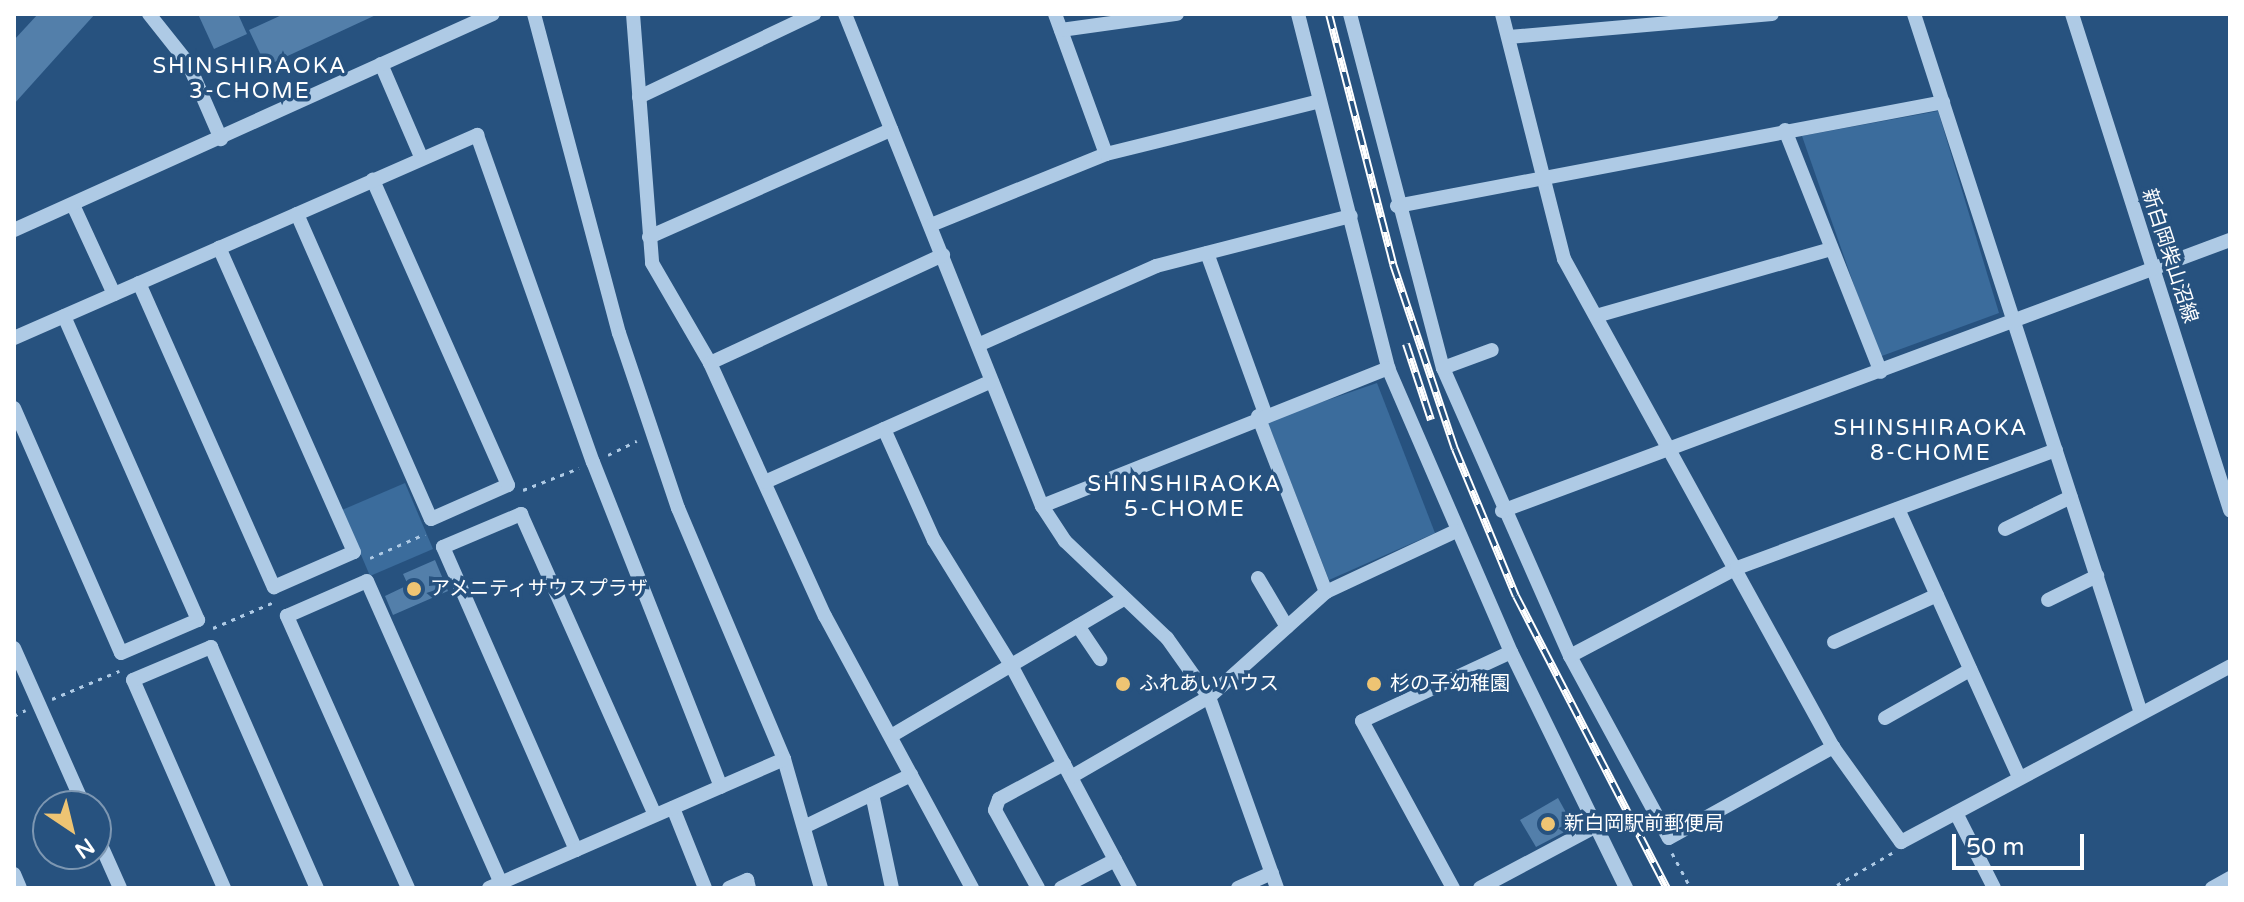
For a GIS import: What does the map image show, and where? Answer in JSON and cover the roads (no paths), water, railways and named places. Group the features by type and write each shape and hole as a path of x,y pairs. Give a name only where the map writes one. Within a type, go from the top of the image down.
{"street":[{"path":"149,14 188,63 221,139"},
{"path":"14,230 493,14"},
{"path":"534,14 619,333 678,508 784,759 806,826 821,888"},
{"path":"633,14 652,263 710,363 825,616 972,888"},
{"path":"639,97 814,14"},
{"path":"845,14 1042,506 1065,541 1167,638 1209,697 1277,888"},
{"path":"1055,14 1106,154"},
{"path":"1061,30 1177,14"},
{"path":"1298,14 1388,368 1511,652 1593,828 1626,888"},
{"path":"1350,14 1397,206 1443,368 1502,511 1570,656 1669,838 1833,747"},
{"path":"1502,14 1564,259 1674,449 1833,747 1901,842 2230,666"},
{"path":"1509,37 1772,14"},
{"path":"1914,14 2141,713"},
{"name":"新白岡柴山沼線","path":"2072,14 2230,510"},
{"path":"381,64 422,159"},
{"path":"931,225 1106,154 1320,101"},
{"path":"1397,206 1943,102"},
{"path":"649,237 891,130"},
{"path":"1785,130 1827,250 1881,372"},
{"path":"14,338 477,135 593,462 721,787"},
{"path":"297,214 431,519 508,485 373,180"},
{"path":"73,205 114,294"},
{"path":"978,345 1156,266 1351,216"},
{"path":"1502,511 2230,240"},
{"path":"139,283 274,587 354,552 219,248"},
{"path":"1596,316 1827,250"},
{"path":"1207,253 1326,592"},
{"path":"710,363 943,255"},
{"path":"14,408 121,653 198,620 64,316"},
{"path":"1443,368 1492,350"},
{"path":"1042,506 1262,414 1388,368"},
{"path":"765,482 992,381"},
{"path":"884,429 934,540 1011,665 1130,888"},
{"path":"1570,656 1737,568 2056,450"},
{"path":"2005,529 2071,497"},
{"path":"1898,509 2019,777"},
{"path":"576,850 443,547 521,514 655,815"},
{"path":"1038,888 995,810 999,799 1067,771 1209,697 1326,592 1456,531"},
{"path":"2048,600 2097,576"},
{"path":"1258,578 1287,627"},
{"path":"408,888 287,616 367,581 495,885 784,759"},
{"path":"1834,642 1937,595"},
{"path":"891,736 1124,599"},
{"path":"1078,626 1100,659"},
{"path":"224,888 133,680 211,647 317,888"},
{"path":"14,648 77,790"},
{"path":"1453,888 1362,721 1511,652"},
{"path":"1885,718 1970,670"},
{"path":"806,826 911,775"},
{"path":"872,794 892,888"},
{"path":"673,808 705,888"},
{"path":"1956,813 1994,888"},
{"path":"1480,888 1593,828"},
{"path":"1061,888 1115,860"},
{"path":"1238,888 1272,873"},
{"path":"14,874 20,888"},
{"path":"2212,888 2230,878"},
{"path":"729,888 747,880 749,888"}],"railway":[{"path":"1329,14 1393,264 1455,449 1516,596 1667,888"},
{"path":"1406,344 1431,420"}],"place":[{"name":"アメニティサウスプラザ","path":"414,589"},
{"name":"ふれあいハウス","path":"1123,684"},
{"name":"杉の子幼稚園","path":"1374,684"},
{"name":"新白岡駅前郵便局","path":"1548,824"}],"district":[{"name":"SHINSHIRAOKA 3-CHOME","path":"250,78"},
{"name":"SHINSHIRAOKA 8-CHOME","path":"1931,440"},
{"name":"SHINSHIRAOKA 5-CHOME","path":"1185,496"}]}
